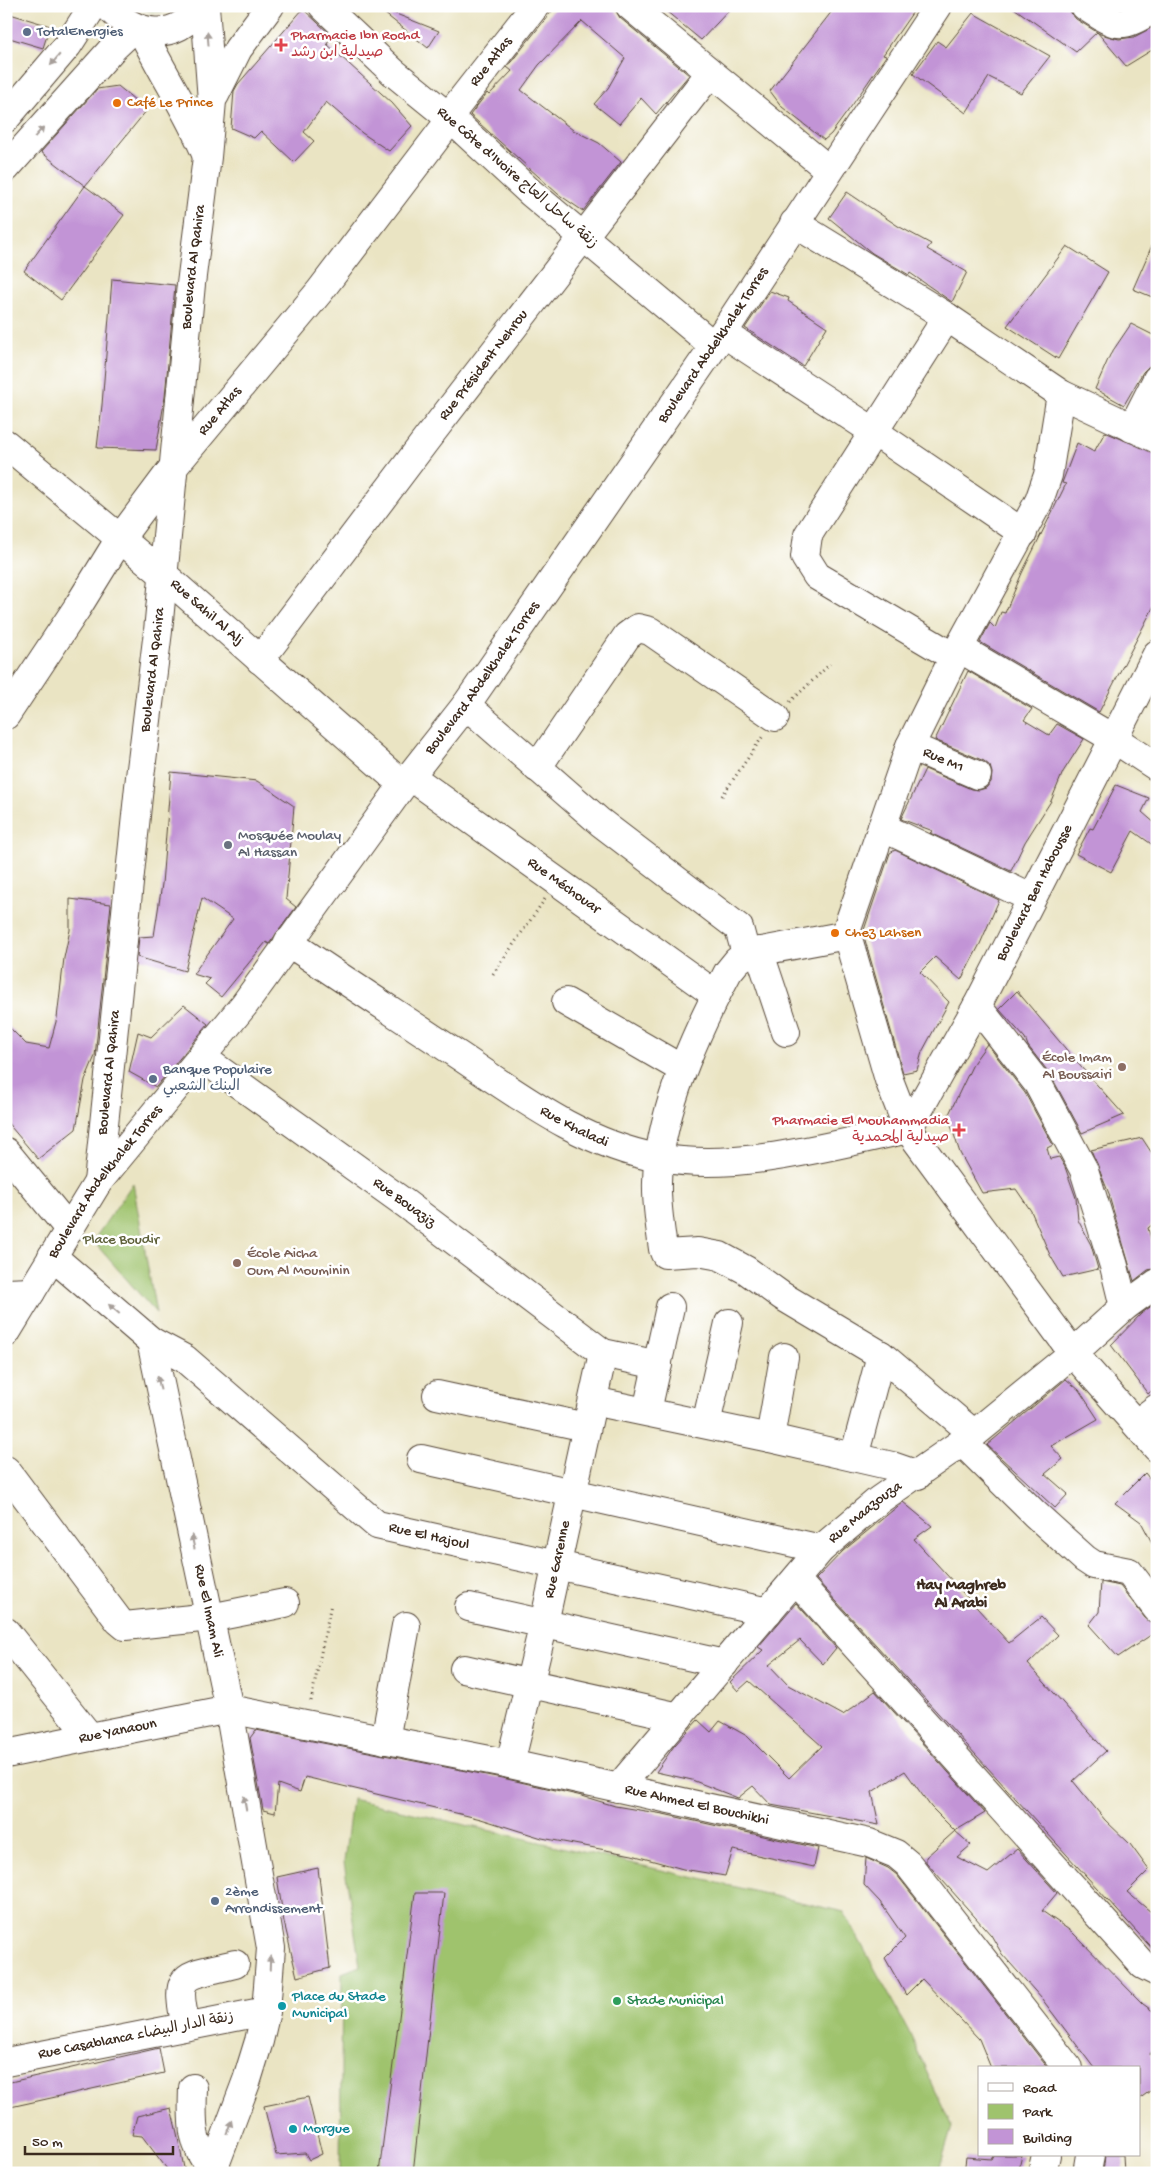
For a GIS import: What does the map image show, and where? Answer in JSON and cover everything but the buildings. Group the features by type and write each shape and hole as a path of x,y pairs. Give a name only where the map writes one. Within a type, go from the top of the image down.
{"street":[{"path":"6,118 68,45 93,6"},
{"path":"108,6 119,20 138,30 158,32 173,28 187,20 199,6"},
{"name":"Boulevard Al Qahira","path":"98,1182 164,575 172,469 207,157 212,101 205,6"},
{"path":"212,101 233,57 270,6"},
{"name":"Rue Côte d'Ivoire زنقة ساحل العاج","path":"323,6 393,72 450,118 531,193 583,236 718,339 873,431 1023,533"},
{"name":"Rue Atlas","path":"9,704 119,540 172,469 320,292 535,6"},
{"path":"630,6 829,170"},
{"name":"Boulevard Abdelkhalek Torres","path":"6,1333 19,1293 52,1256 98,1182 244,1005 406,781 466,705 718,339 938,6"},
{"path":"1085,6 1117,24 1127,25 1157,7"},
{"path":"138,30 185,107 207,157"},
{"path":"6,168 115,46 138,30"},
{"name":"Rue Président Nehrou","path":"260,660 583,236 710,73"},
{"path":"794,223 947,317 1061,394 1157,439"},
{"path":"947,317 808,535 804,546 806,561 817,576 1114,740 1157,767"},
{"path":"1132,428 1157,379"},
{"path":"1061,394 1045,486 1023,533 956,653 910,746 868,862 847,935 894,1097 908,1129 1073,1353 1147,1416 1157,1448"},
{"name":"Rue Sahil Al Alj","path":"6,444 119,540 164,575 260,660 406,781"},
{"path":"537,768 627,636 638,628 650,631 776,717"},
{"name":"Boulevard Ben Habousse","path":"908,1129 977,1006 1031,898 1155,662"},
{"path":"466,705 600,822 739,928 753,952 786,1032"},
{"name":"Rue M1","path":"910,746 977,775"},
{"name":"Rue Méchouar","path":"406,781 558,882 716,995"},
{"path":"882,826 1031,898"},
{"path":"847,935 753,952 737,961 728,972 682,1069 658,1158 657,1210 665,1254 698,1252 720,1256 881,1356 968,1439 1035,1514 1094,1565 1129,1572 1157,1608"},
{"name":"Rue Khaladi","path":"288,942 554,1119 613,1145 658,1158 692,1161 746,1160 774,1157 908,1129"},
{"path":"566,1002 682,1069"},
{"path":"977,1006 1038,1084 1084,1170 1114,1266 1124,1307"},
{"name":"Rue Bouaziz","path":"201,1057 406,1204 603,1353"},
{"path":"6,1152 69,1229"},
{"path":"52,1256 151,1341"},
{"name":"Rue Maazouza","path":"618,1788 821,1549 879,1500 968,1439 1073,1353 1124,1307 1157,1283"},
{"path":"647,1412 670,1308"},
{"path":"706,1424 729,1323"},
{"name":"Rue El Hajoul","path":"151,1341 185,1359 377,1525 768,1612"},
{"name":"Rue El Imam Ali","path":"151,1341 229,1709 271,1948 266,2011 247,2080 212,2172"},
{"path":"603,1353 658,1365"},
{"name":"Rue Garenne","path":"510,1764 544,1624 603,1353"},
{"path":"854,1457 881,1356"},
{"path":"770,1438 784,1357"},
{"path":"437,1395 586,1427"},
{"path":"593,1401 854,1457 892,1466 918,1475"},
{"path":"421,1459 821,1549"},
{"path":"13,1480 119,1621 126,1626 220,1616 285,1603"},
{"path":"796,1580 1143,1965 1157,1972"},
{"path":"469,1607 724,1664"},
{"path":"385,1740 406,1626"},
{"path":"6,1632 90,1737"},
{"path":"464,1670 679,1717"},
{"name":"Rue Ahmed El Bouchikhi","path":"229,1709 510,1764 869,1843 896,1854 908,1864 1066,2066"},
{"name":"Rue Yanaoun","path":"6,1754 229,1709"},
{"path":"186,2026 180,1996 181,1985 188,1976 235,1964"},
{"name":"Rue Casablanca زنقة الدار البيضاء","path":"6,2062 266,2011"},
{"path":"193,2088 192,2120 194,2139 201,2157 212,2172"},
{"path":"1042,2173 1046,2156"},
{"path":"1087,2173 1090,2156"}],"path":[{"path":"493,974 558,882"},
{"path":"307,1724 331,1604"}],"green space":[{"path":"137,6 178,6 158,12"},
{"name":"Place Boudir","path":"133,1183 156,1313 93,1241"},
{"name":"Stade Municipal","path":"352,1799 844,1912 908,2030 952,2127 938,2173 340,2173 342,1973 360,1966 344,1862"}],"place":[{"name":"TotalEnergies","path":"27,32"},
{"name":"Pharmacie Ibn Rochd صيدلية ابن رشد","path":"281,45"},
{"name":"Café Le Prince","path":"117,103"},
{"name":"Mosquée Moulay Al Hassan","path":"228,845"},
{"name":"Chez Lahsen","path":"835,933"},
{"name":"École Imam Al Boussairi","path":"1122,1067"},
{"name":"Banque Populaire البنك الشعبي","path":"153,1079"},
{"name":"Pharmacie El Mouhammadia صيدلية المحمدية","path":"959,1130"},
{"name":"École Aicha Oum Al Mouminin","path":"237,1263"},
{"name":"2ème Arrondissement","path":"215,1901"},
{"name":"Stade Municipal","path":"617,2001"},
{"name":"Place du Stade Municipal","path":"282,2006"},
{"name":"Morgue","path":"293,2129"}],"district":[{"name":"Hay Maghreb Al Arabi","path":"961,1595"}]}
